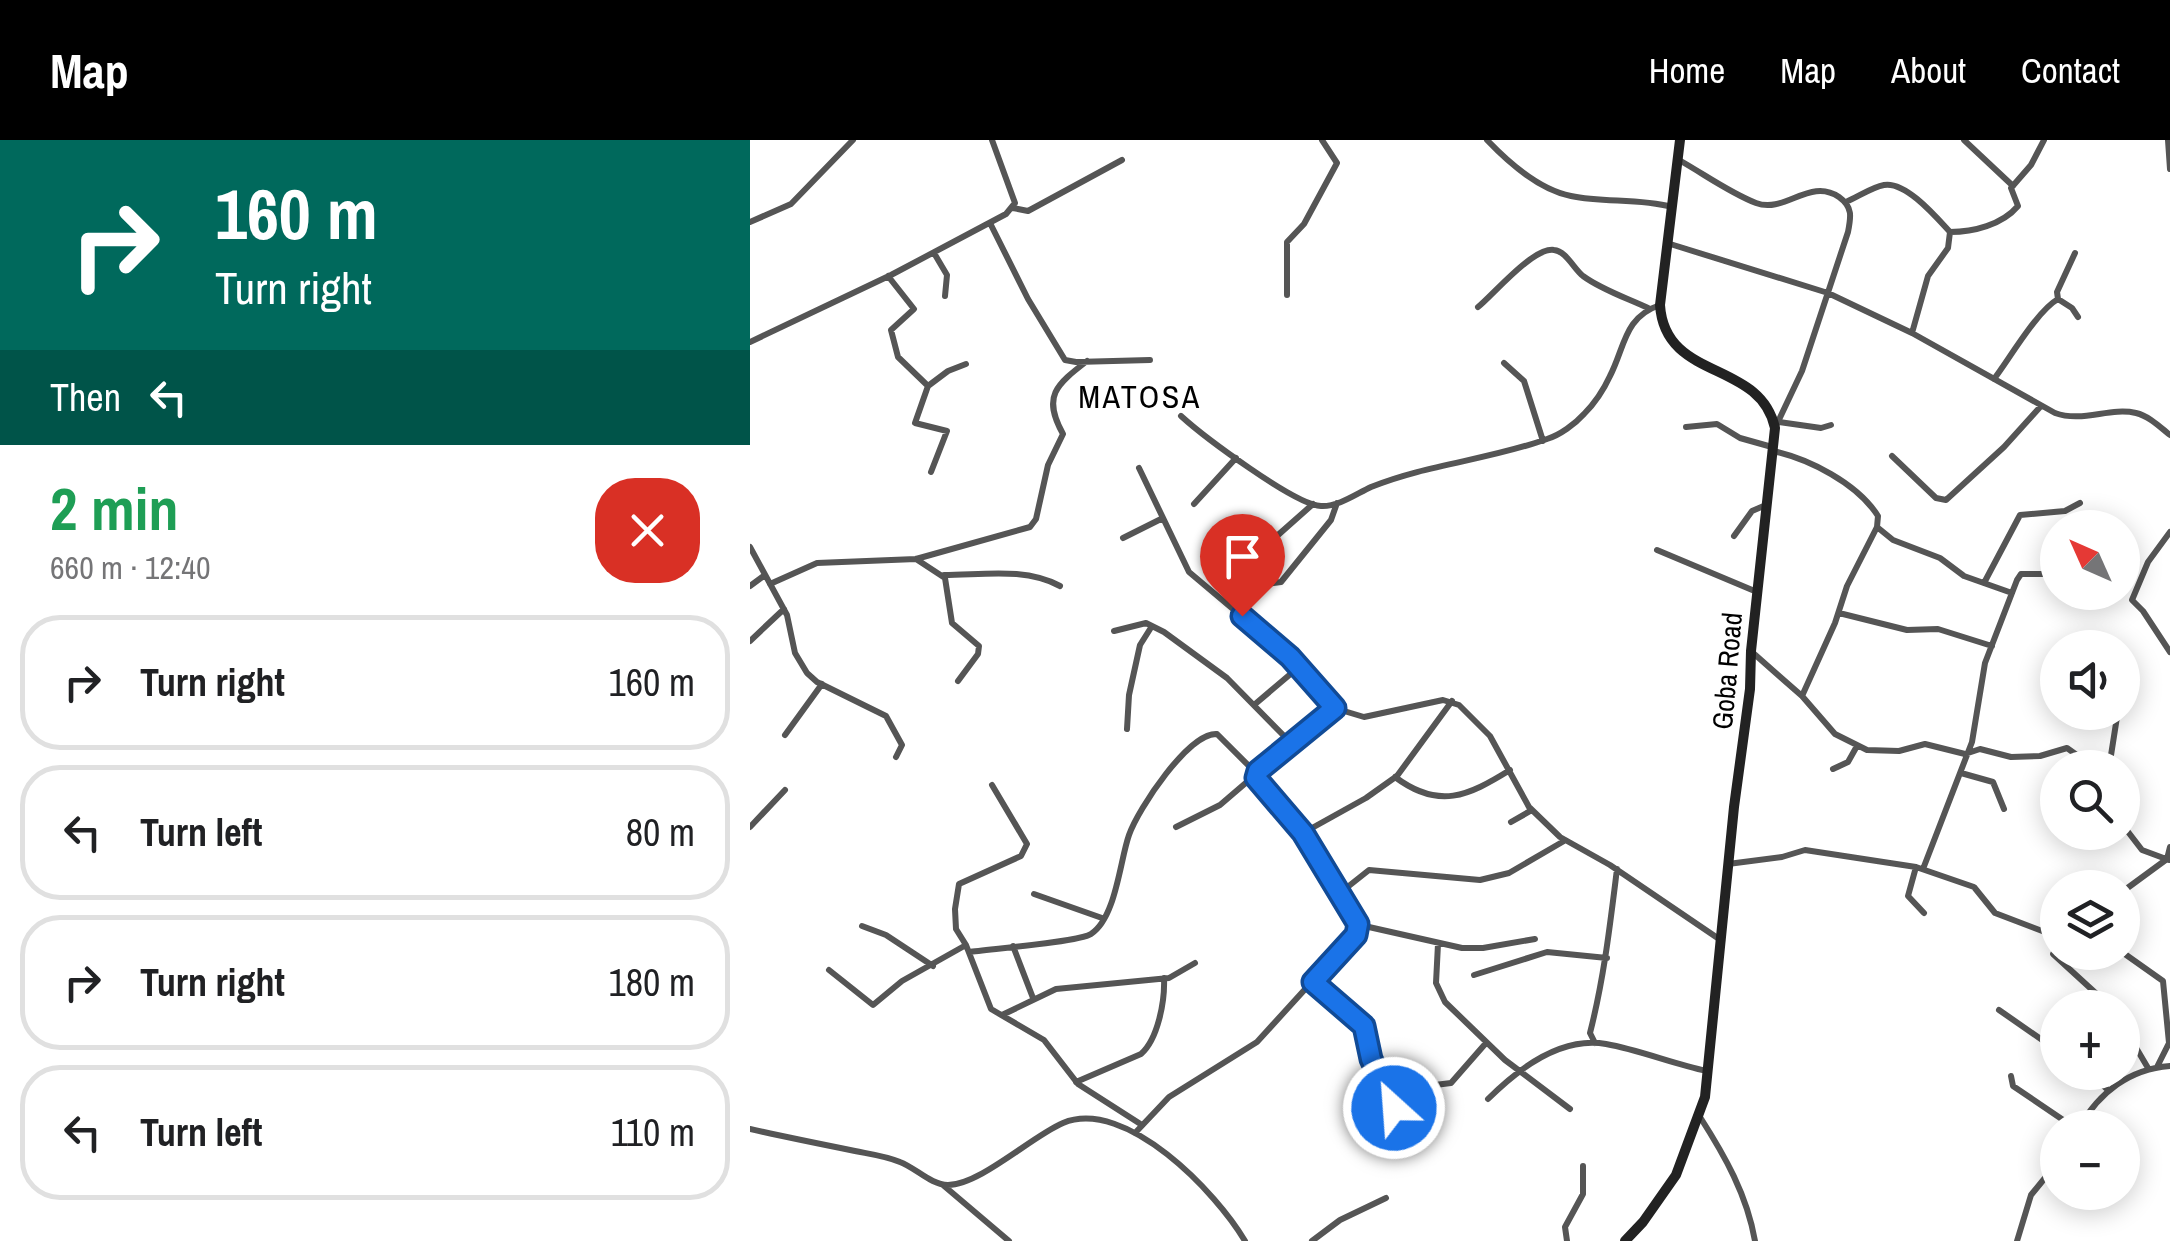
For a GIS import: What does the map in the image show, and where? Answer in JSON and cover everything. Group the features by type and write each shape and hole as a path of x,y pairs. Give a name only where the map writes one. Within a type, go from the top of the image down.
{"main road":[{"path":"1678,141 1680,160 1655,307 1661,325 1685,356 1755,393 1777,425"},
{"name":"Goba Road","path":"1625,1241 1676,1175 1700,1116 1777,425"}],"street":[{"path":"750,222 791,204 852,140"},
{"path":"750,342 934,253 1013,208 1015,202 992,140"},
{"path":"1287,295 1287,242 1313,210 1338,162 1322,140"},
{"path":"1487,140 1528,175 1562,194 1672,207"},
{"path":"1964,140 2013,186"},
{"path":"1950,232 1986,226 2013,212 2018,206 2010,191 2044,140"},
{"path":"2168,140 2170,169"},
{"path":"1013,208 1028,211 1122,160"},
{"path":"1680,160 1757,204 1771,206 1818,190 1833,193 1846,202 1852,215 1828,293 1802,371 1777,425 1821,428 1831,424"},
{"path":"1846,202 1880,186 1894,185 1936,214 1950,232 1948,248 1927,278 1912,333"},
{"path":"990,223 1028,299 1064,357 1070,362 1150,360"},
{"path":"1667,243 1828,293 1912,333 2068,418 2133,412 2170,436"},
{"path":"1181,416 1204,437 1274,483 1322,506 1401,475 1558,434 1587,410 1610,377 1629,328 1655,307 1591,282 1561,252 1553,250 1537,255 1517,270 1478,307"},
{"path":"934,253 947,275 945,296"},
{"path":"2058,300 2057,292 2075,253"},
{"path":"888,276 914,309 891,330 898,357 928,386"},
{"path":"1994,380 2042,312 2058,300"},
{"path":"2058,300 2078,317"},
{"path":"770,584 822,562 916,559 1019,532 1034,524 1048,465 1063,434 1054,418 1052,395 1087,361"},
{"path":"1504,363 1524,381 1543,441"},
{"path":"931,472 947,431 915,422 928,386 966,364"},
{"path":"1892,456 1936,498 1946,500 2042,406"},
{"path":"1686,427 1717,424 1740,438 1802,457 1874,510 1877,527 1846,588 1802,696"},
{"path":"1194,504 1236,458"},
{"path":"1139,468 1190,572 1300,666 1335,708 1364,717 1452,701 1482,727 1532,810 1565,840 1617,869 1722,940"},
{"path":"1258,586 1281,582 1332,520 1338,502"},
{"path":"1984,584 2020,515 2065,512 2080,503"},
{"path":"1260,552 1313,504"},
{"path":"1734,536 1752,512 1766,505"},
{"path":"1123,538 1163,518"},
{"path":"1877,527 1893,540 1940,558 1961,574 2012,594"},
{"path":"2170,532 2148,562 2132,600 2170,652"},
{"path":"750,547 784,610 798,660 807,673 888,717 902,745 896,757"},
{"path":"1658,550 1757,592"},
{"path":"916,559 942,575 1033,575 1060,586"},
{"path":"1924,912 1908,896 1973,737 1979,684 1992,646 2024,573 2040,574"},
{"path":"750,586 765,574"},
{"path":"942,575 948,589 952,623 979,646 978,654 958,681"},
{"path":"750,641 784,610"},
{"path":"1839,613 1907,630 1938,629 1992,646"},
{"path":"1114,631 1146,623 1152,626 1227,678 1293,745"},
{"path":"1126,730 1128,695 1140,644 1152,626"},
{"path":"1751,651 1802,696 1830,730 1857,746 1890,752 1921,744 1967,754 1980,749 2011,757 2040,756"},
{"path":"1254,704 1300,666"},
{"path":"785,735 822,684"},
{"path":"1303,833 1395,777 1452,701"},
{"path":"1176,828 1220,805 1335,708"},
{"path":"830,970 874,1005 906,978 968,949 1084,937 1095,931 1119,883 1130,833 1139,813 1198,740 1206,734 1217,734 1256,774 1261,786 1303,833 1358,924 1356,935 1257,1042 1170,1098 1135,1133"},
{"path":"1834,770 1848,762 1857,746"},
{"path":"1395,777 1412,789 1452,798 1510,770"},
{"path":"1961,772 1993,782 2004,809"},
{"path":"992,786 1027,844 1020,856 959,884 955,926 968,949 988,1004 1000,1016 1047,1043 1076,1082 1142,1125"},
{"path":"750,827 785,790"},
{"path":"1511,822 1532,810"},
{"path":"1340,893 1369,870 1450,875 1470,880 1489,878 1509,872 1565,840"},
{"path":"2140,847 2168,859"},
{"path":"2140,879 2168,859 2170,848"},
{"path":"1728,864 1805,850 1919,868 1974,887 1995,914 2040,933"},
{"path":"1595,1043 1590,1029 1599,1006 1608,958 1617,869"},
{"path":"1034,894 1102,918"},
{"path":"1358,924 1474,949 1535,939"},
{"path":"862,926 886,935 932,966"},
{"path":"1438,944 1436,979 1438,991 1448,1004 1519,1071 1570,1109"},
{"path":"1013,946 1033,998"},
{"path":"1474,974 1547,952 1608,958"},
{"path":"1000,1016 1033,998 1071,986 1164,978 1180,974 1195,963"},
{"path":"2140,963 2166,980 2169,1043 2162,1068"},
{"path":"2070,970 2092,990"},
{"path":"1076,1082 1149,1047 1164,995 1164,978"},
{"path":"1313,982 1364,1026 1370,1056 1390,1103 1415,1130"},
{"path":"1999,1010 2040,1038"},
{"path":"1427,1086 1451,1083 1486,1042"},
{"path":"1488,1100 1531,1062 1562,1049 1595,1043 1706,1071"},
{"path":"2140,1044 2162,1068"},
{"path":"2093,1110 2109,1091 2135,1072 2162,1068"},
{"path":"2011,1076 2013,1086 2050,1110"},
{"path":"1700,1116 1735,1177 1755,1241"},
{"path":"942,1184 969,1180 1068,1122 1090,1119 1135,1133 1208,1191 1230,1215 1245,1241"},
{"path":"750,1129 896,1160 942,1184 1009,1241"},
{"path":"1567,1241 1565,1228 1583,1194 1582,1166"},
{"path":"2017,1241 2031,1196 2040,1185"},
{"path":"1312,1241 1331,1225 1386,1198"}],"district":[{"name":"MATOSA","path":"1140,397"}],"route":[{"path":"1242,616 1282,649 1335,708 1258,771 1256,778 1303,833 1358,924 1356,935 1313,982 1364,1026 1371,1059 1394,1108"}]}
